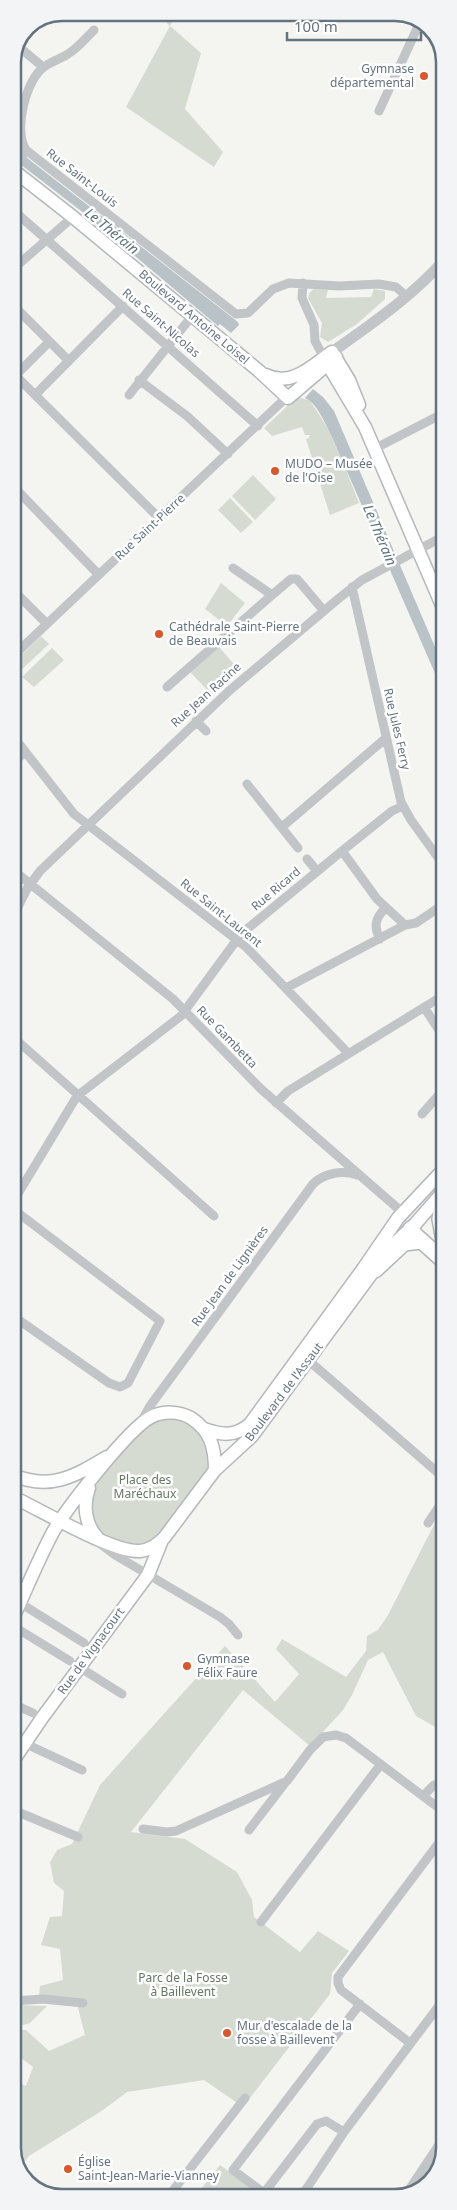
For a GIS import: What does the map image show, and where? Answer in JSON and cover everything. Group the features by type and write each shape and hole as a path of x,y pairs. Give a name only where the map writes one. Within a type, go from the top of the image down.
{"main road":[{"name":"Boulevard Antoine Loisel","path":"21,173 259,371 288,398"},
{"name":"Rue Saint-Pierre","path":"310,367 330,358"},
{"name":"Rue Saint-Pierre","path":"288,398 330,358"},
{"path":"330,358 342,387 365,427"},
{"path":"330,358 352,386 365,427 435,590"},
{"name":"Boulevard Antoine Loisel","path":"259,371 275,379 283,380 291,378 310,367"},
{"path":"306,382 316,378 325,378 342,387"},
{"path":"410,1220 436,1182"},
{"path":"410,1220 436,1199"},
{"path":"410,1220 421,1241 436,1254"},
{"path":"410,1220 436,1240"},
{"name":"Boulevard de l'Assaut","path":"22,1501 104,1542 123,1549 139,1551 152,1547 164,1538 215,1470 252,1436 410,1220"},
{"name":"Boulevard de l'Assaut","path":"204,1429 218,1433 233,1434 250,1424 410,1220"},
{"path":"375,1270 404,1243 421,1241"},
{"path":"22,1600 61,1521 113,1454 140,1424 159,1414 174,1413 188,1416 204,1429 214,1448 215,1470"},
{"path":"22,1478 34,1482 53,1481 76,1475 113,1454"},
{"path":"92,1482 86,1499 86,1515 91,1530 104,1542"},
{"name":"Rue de Vignacourt","path":"22,1735 75,1664 148,1575 158,1547 164,1538"}],"street":[{"path":"379,111 417,28"},
{"path":"23,50 43,67 68,55 94,30"},
{"name":"Rue Saint-Louis","path":"21,130 24,107 31,85 43,67"},
{"name":"Rue Saint-Louis","path":"21,130 22,141 26,150 232,312 244,314 255,307 276,286 289,283 303,283"},
{"path":"21,156 26,150"},
{"path":"21,261 73,217"},
{"name":"Rue Saint-Nicolas","path":"21,218 258,426"},
{"path":"405,295 396,287 379,284 339,286 303,283 302,298 314,325 315,340 330,358 349,347 358,335 405,295 435,275"},
{"path":"35,395 123,306"},
{"path":"21,314 69,361"},
{"path":"129,395 192,316"},
{"path":"21,370 49,342"},
{"name":"Rue Saint-Pierre","path":"21,648 288,398 310,367"},
{"path":"140,380 187,416 228,454"},
{"path":"21,383 160,518"},
{"path":"374,449 435,418"},
{"path":"21,494 99,575"},
{"name":"Rue Jean Racine","path":"21,901 30,884 40,871 240,681 352,587 435,541"},
{"path":"233,568 272,595"},
{"path":"167,687 291,579 295,578 324,611"},
{"name":"Rue Jules Ferry","path":"352,587 403,806 411,820 435,847"},
{"path":"21,598 47,624"},
{"path":"196,721 206,731"},
{"path":"282,827 386,738"},
{"name":"Rue Saint-Laurent","path":"21,747 67,808 236,939 348,1053"},
{"path":"21,755 25,752"},
{"path":"247,784 298,848"},
{"name":"Rue Ricard","path":"77,1096 185,1011 236,939 392,811 403,806"},
{"path":"342,851 385,908 404,926"},
{"path":"307,859 317,871"},
{"name":"Rue Gambetta","path":"21,877 173,998 276,1103 410,1220"},
{"path":"380,938 376,929 376,922 385,908"},
{"path":"286,988 404,926 416,923 435,910"},
{"path":"276,1103 288,1092 348,1053 435,1000"},
{"path":"424,1007 435,1025"},
{"path":"21,1045 214,1216"},
{"path":"22,1188 77,1096"},
{"path":"422,1114 435,1099"},
{"name":"Rue Jean de Lignières","path":"140,1424 162,1390 313,1184 319,1178 333,1173 349,1172 360,1176"},
{"path":"22,1216 160,1321 128,1382 120,1387 109,1383 22,1322"},
{"path":"308,1360 436,1471"},
{"path":"428,1523 436,1511"},
{"path":"90,1535 115,1555 220,1616 238,1634"},
{"path":"22,1604 84,1644"},
{"path":"22,1631 122,1694"},
{"path":"22,1708 33,1713"},
{"path":"249,1830 314,1745 327,1736 340,1735 346,1738 436,1806"},
{"path":"22,1742 82,1770"},
{"path":"261,1922 381,1764"},
{"path":"142,1829 167,1832 176,1831 286,1781"},
{"path":"423,1796 436,1785"},
{"path":"22,1814 78,1836"},
{"path":"410,2043 341,1990 338,1983 341,1972 436,1847"},
{"path":"22,2000 43,1999 83,2003"},
{"path":"258,2188 233,2170 360,2004"},
{"path":"307,2188 344,2132 436,2009"},
{"path":"174,2189 245,2098"},
{"path":"268,2188 317,2124 323,2121 330,2123 344,2132"},
{"path":"414,2183 435,2152"}],"green space":[{"path":"165,21 173,21 170,26"},
{"path":"170,26 201,53 185,109 223,152 214,167 126,107"},
{"path":"314,289 328,290 326,298 371,297 374,289 385,291 385,299 357,324 328,342 320,337 322,323 308,298 310,292"},
{"path":"297,397 309,400 325,424 338,450 359,503 330,515 306,439 310,435 305,435 302,427 272,436 264,428"},
{"path":"253,475 276,499 255,520 232,496"},
{"path":"230,498 253,522 241,533 218,510"},
{"path":"221,583 245,603 227,626 205,609"},
{"path":"41,636 49,644 21,670 21,655"},
{"path":"219,647 239,670 212,695 190,672"},
{"path":"52,648 64,660 34,687 22,677"},
{"name":"Place des Maréchaux","path":"174,1418 191,1425 203,1438 209,1454 206,1473 160,1534 151,1541 133,1545 100,1533 91,1521 90,1506 94,1490 103,1474 128,1443 151,1423"},
{"name":"Parc de la Fosse à Baillevent","path":"436,1521 436,1727 416,1716 383,1652 368,1660 343,1710 310,1746 243,1690 131,1832 185,1839 237,1872 252,1900 254,1917 300,1952 318,1931 349,1951 332,1973 330,1994 243,2107 204,2080 127,2092 103,2110 29,2156 24,2163 22,2153 22,2084 26,2086 33,2067 22,2059 22,2030 26,2030 49,2051 85,2035 76,2000 39,1998 40,1986 63,1980 60,1949 41,1945 50,1917 62,1916 64,1891 54,1883 50,1862 57,1850 72,1844 100,1785 225,1646 275,1702 299,1674 276,1649 282,1639 346,1677 366,1651 367,1636 378,1630 388,1615"},
{"path":"22,2005 47,2006 30,2023 22,2025"},
{"path":"220,2165 252,2188 202,2189"}],"water":[{"name":"Le Thérain","path":"21,153 238,322 239,325 231,333 220,324 218,326 85,214 21,165"},
{"name":"Le Thérain","path":"313,389 323,397 334,411 435,648 435,674 332,437 314,405 305,398"}],"place":[{"name":"Gymnase départemental","path":"424,76"},
{"name":"MUDO – Musée de l'Oise","path":"275,471"},
{"name":"Cathédrale Saint-Pierre de Beauvais","path":"159,634"},
{"name":"Gymnase Félix Faure","path":"187,1666"},
{"name":"Mur d'escalade de la fosse à Baillevent","path":"227,2033"},
{"name":"Église Saint-Jean-Marie-Vianney","path":"68,2169"}]}
